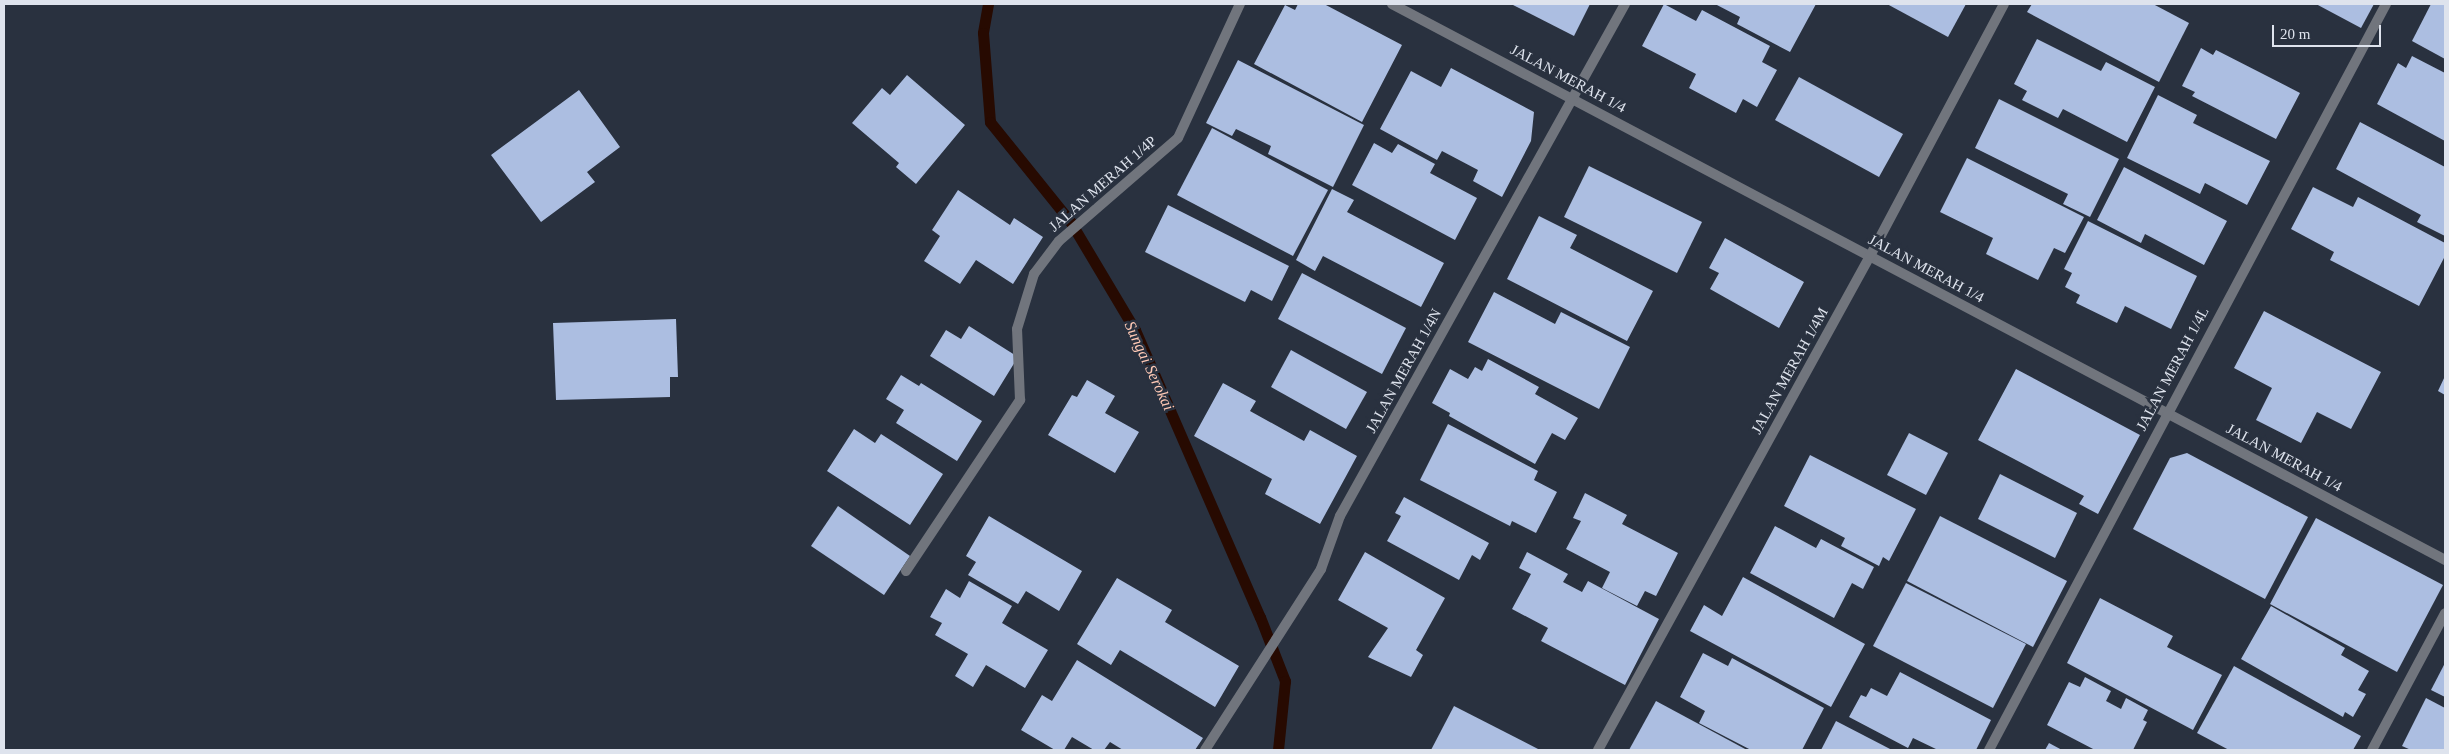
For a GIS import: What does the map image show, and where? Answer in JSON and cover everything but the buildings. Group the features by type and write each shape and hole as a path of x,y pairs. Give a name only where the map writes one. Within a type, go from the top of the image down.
{"street":[{"name":"JALAN MERAH 1/4P","path":"906,571 1020,400 1017,329 1034,274 1059,241 1178,138 1240,4"},
{"name":"JALAN MERAH 1/4","path":"1392,4 2445,560"},
{"name":"JALAN MERAH 1/4N","path":"1206,750 1321,569 1340,516 1625,4"},
{"name":"JALAN MERAH 1/4M","path":"1598,750 1870,256 2004,4"},
{"name":"JALAN MERAH 1/4L","path":"1989,750 2386,4"},
{"path":"2372,750 2445,613"}],"waterway":[{"name":"Sungai Serokai","path":"988,4 983,33 990,122 1070,221 1135,330 1260,617 1285,681 1278,750"}]}
